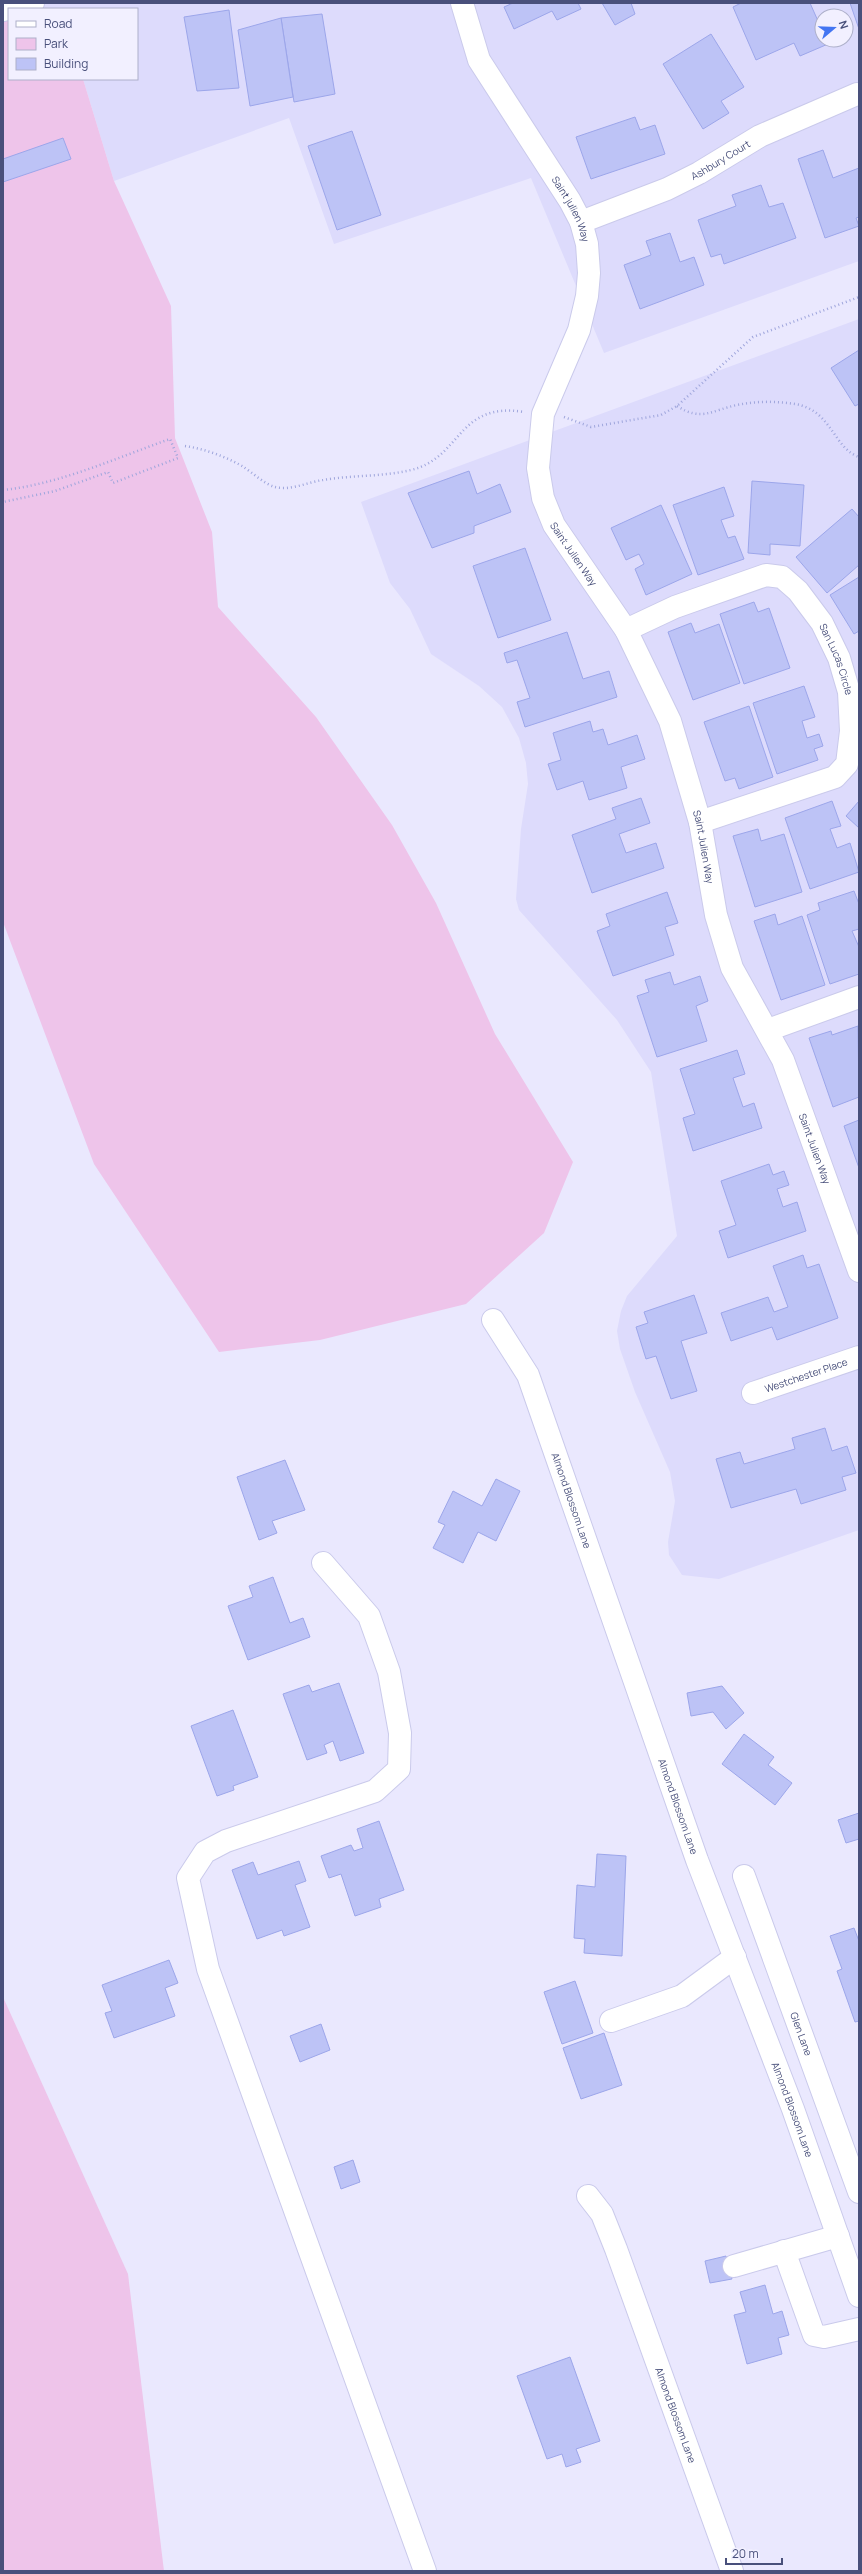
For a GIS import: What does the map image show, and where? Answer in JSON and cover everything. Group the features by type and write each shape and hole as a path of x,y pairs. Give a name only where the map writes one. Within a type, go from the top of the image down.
{"street":[{"path":"12,8 33,3"},
{"name":"Saint julien Way","path":"462,3 479,60 570,201 581,222 587,244 589,273 588,296 578,330 551,391 540,432"},
{"name":"Ashbury Court","path":"581,222 667,189 699,173 760,136 857,94"},
{"name":"Saint Julien Way","path":"540,432 538,468 543,498 554,525 626,630 670,721 700,822 716,915 732,968 768,1030 793,1084 851,1225 859,1271"},
{"name":"San Lucas Circle","path":"626,630 675,607 766,575 782,577 798,591 822,623 839,658 849,692 851,731 847,764 834,777 700,822"},
{"path":"768,1030 859,997"},
{"name":"Almond Blossom Lane","path":"493,1320 528,1375 697,1860 793,2109 859,2296"},
{"name":"Westchester Place","path":"753,1393 859,1357"},
{"path":"323,1563 369,1616 389,1672 400,1733 399,1769 375,1791 226,1841 205,1852 188,1878 208,1969 425,2571"},
{"name":"Glen Lane","path":"744,1876 859,2192"},
{"path":"611,2021 682,1996 734,1957"},
{"name":"Almond Blossom Lane","path":"588,2196 602,2214 616,2250 732,2571"},
{"path":"734,2266 838,2236"},
{"path":"784,2251 814,2335 824,2337 859,2329"}],"path":[{"path":"677,406 697,415 708,415 738,405 760,402 797,404 819,414 847,449 859,457"},
{"path":"3,490 23,488 79,471 170,439 178,458 113,483 108,472 55,491 3,502"}],"shaded area":[{"path":"16,3 859,3 859,261 604,353 531,178 334,244 289,118 114,181 83,80 138,80 138,8 23,8"},
{"path":"859,319 859,1530 719,1579 682,1575 669,1555 668,1542 675,1501 670,1472 635,1392 620,1349 617,1331 621,1311 627,1296 677,1236 651,1072 617,1020 519,910 516,899 521,829 528,784 526,763 519,738 502,707 479,686 431,654 410,609 390,583 361,502"}],"green space":[{"path":"3,3 8,8 8,80 83,80 114,181 171,306 175,438 212,532 218,607 316,717 392,825 436,903 495,1034 573,1162 544,1233 466,1304 320,1340 219,1352 94,1164 3,922"},
{"path":"3,1997 128,2274 164,2571 3,2571"}],"building":[{"path":"513,3 578,3 581,9 557,20 552,11 514,29 504,7"},
{"path":"602,3 631,3 635,14 615,25"},
{"path":"741,3 810,3 814,12 814,48 819,48 800,56 794,43 756,60 733,7"},
{"path":"850,3 859,3 859,29 854,15 854,8 852,8"},
{"path":"229,10 239,88 197,91 184,17"},
{"path":"322,14 335,94 294,102 281,18"},
{"path":"281,18 293,97 250,106 238,30"},
{"path":"711,34 744,87 721,101 729,113 703,129 663,64"},
{"path":"635,117 640,130 655,125 665,154 591,179 576,137"},
{"path":"352,131 381,215 337,230 308,146"},
{"path":"63,138 71,159 3,182 3,159"},
{"path":"823,150 833,178 859,168 859,217 856,218 859,226 825,238 798,159"},
{"path":"761,185 769,207 783,203 796,238 724,264 721,254 711,257 698,220 736,206 732,195"},
{"path":"670,233 680,262 694,257 704,285 640,309 624,265 651,255 646,241"},
{"path":"859,350 859,404 855,406 831,368"},
{"path":"469,471 477,494 500,484 511,512 474,526 474,533 432,548 408,493"},
{"path":"752,481 804,485 800,546 770,544 770,555 748,553"},
{"path":"724,487 734,516 721,520 728,538 735,536 744,559 698,575 673,505"},
{"path":"661,505 692,574 646,595 635,569 644,564 639,554 626,560 611,528"},
{"path":"852,509 859,517 859,565 827,593 796,557"},
{"path":"525,548 551,620 498,638 473,566"},
{"path":"859,577 859,631 854,634 830,595"},
{"path":"754,602 758,612 769,608 790,668 744,684 720,614"},
{"path":"691,623 695,633 719,624 740,683 693,700 668,632"},
{"path":"567,632 583,679 609,671 617,697 525,727 517,702 530,698 517,660 507,663 504,653"},
{"path":"804,686 815,717 802,721 807,738 819,734 823,746 814,749 818,760 777,774 753,703"},
{"path":"749,706 773,777 739,789 735,778 725,781 704,722"},
{"path":"590,721 593,732 603,729 608,745 637,735 645,759 621,767 627,788 589,800 583,781 557,790 548,764 561,760 553,733"},
{"path":"641,798 650,823 619,834 626,853 656,843 664,868 592,893 572,835 616,819 612,808"},
{"path":"832,801 841,826 830,829 837,848 850,843 859,872 810,889 785,818"},
{"path":"859,801 859,828 846,816"},
{"path":"758,829 761,841 784,834 802,892 755,907 733,836"},
{"path":"854,891 859,904 859,929 852,931 859,947 859,974 830,984 807,915 820,910 818,903"},
{"path":"667,892 678,923 665,927 674,955 613,976 597,931 610,926 606,914"},
{"path":"775,914 778,925 802,916 825,985 781,1000 754,921"},
{"path":"670,972 674,985 700,976 708,1001 696,1006 707,1041 657,1057 637,996 649,992 645,980"},
{"path":"858,1026 859,1097 833,1107 809,1038 831,1031 832,1035"},
{"path":"737,1050 745,1074 733,1078 743,1107 754,1103 762,1128 693,1151 683,1118 695,1114 680,1069"},
{"path":"859,1120 859,1168 844,1126"},
{"path":"769,1164 773,1175 784,1171 789,1185 777,1189 783,1207 797,1202 806,1231 728,1258 719,1231 736,1225 721,1181"},
{"path":"803,1255 807,1268 819,1264 838,1318 777,1340 772,1327 731,1341 721,1313 768,1297 774,1312 788,1307 773,1266"},
{"path":"694,1295 707,1333 681,1341 697,1391 671,1399 656,1356 646,1359 636,1327 648,1323 644,1312"},
{"path":"825,1428 832,1451 847,1446 856,1473 842,1477 846,1490 801,1504 796,1489 731,1508 716,1459 740,1452 744,1464 795,1449 792,1438"},
{"path":"285,1460 305,1510 272,1521 277,1533 259,1540 237,1477"},
{"path":"496,1479 520,1491 496,1541 478,1532 463,1563 433,1548 445,1525 438,1522 453,1491 482,1506"},
{"path":"273,1577 290,1623 303,1618 310,1637 248,1660 228,1606 253,1597 249,1586"},
{"path":"339,1683 364,1753 340,1761 333,1741 324,1745 327,1753 307,1760 283,1694 309,1685 312,1692"},
{"path":"722,1686 744,1713 726,1729 713,1712 691,1716 687,1693"},
{"path":"233,1710 258,1777 233,1786 234,1790 217,1796 191,1726"},
{"path":"744,1734 774,1757 768,1765 792,1783 775,1805 722,1764"},
{"path":"859,1813 859,1839 846,1843 838,1820"},
{"path":"379,1821 404,1890 379,1899 381,1907 355,1916 341,1874 329,1878 321,1856 351,1845 354,1851 363,1848 357,1829"},
{"path":"597,1854 626,1856 622,1956 584,1953 585,1939 574,1938 577,1885 595,1887"},
{"path":"299,1861 306,1881 295,1885 310,1927 284,1936 282,1930 257,1939 232,1870 253,1862 258,1875"},
{"path":"854,1928 859,1941 859,2021 855,2022 837,1971 842,1969 830,1936"},
{"path":"169,1960 178,1983 165,1988 175,2016 114,2038 105,2013 112,2011 102,1985"},
{"path":"575,1981 593,2033 562,2044 544,1992"},
{"path":"321,2024 330,2050 300,2062 290,2036"},
{"path":"604,2033 622,2085 581,2099 563,2048"},
{"path":"353,2160 360,2182 341,2189 334,2167"},
{"path":"726,2256 732,2279 710,2283 705,2261"},
{"path":"765,2285 773,2314 782,2311 789,2335 778,2338 782,2354 747,2364 734,2315 746,2312 740,2292"},
{"path":"570,2357 600,2441 576,2449 581,2462 566,2467 562,2454 547,2459 517,2376"}]}
